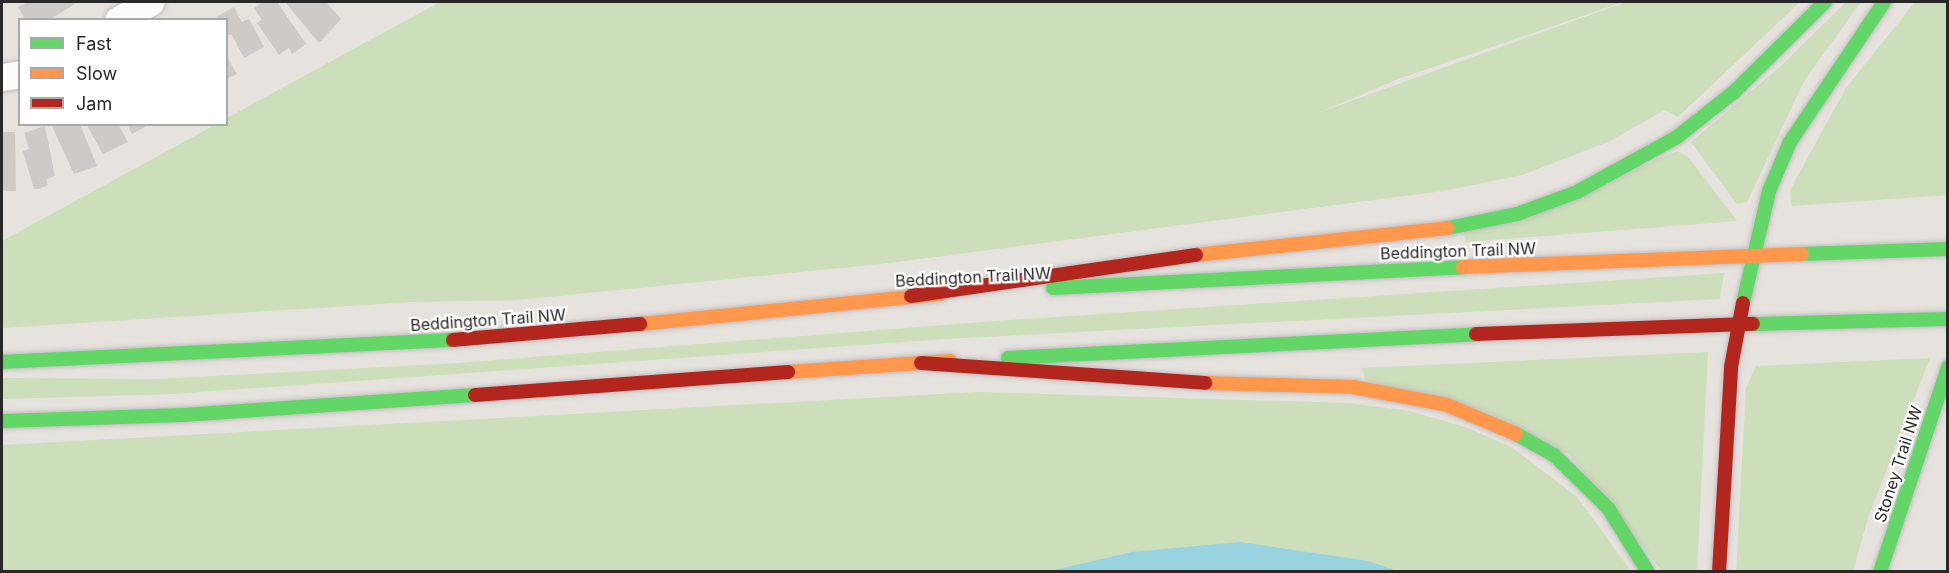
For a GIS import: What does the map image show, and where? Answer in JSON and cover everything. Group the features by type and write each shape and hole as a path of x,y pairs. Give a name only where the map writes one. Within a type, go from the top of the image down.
{"main road":[{"path":"911,296 1202,254 1420,233 1517,214 1577,192 1677,136 1734,92 1825,2"},
{"path":"1719,572 1726,417 1751,256 1769,191 1790,142 1884,2"},
{"name":"Beddington Trail NW","path":"2,363 500,338 911,296 1411,269 1947,249"},
{"path":"2,421 183,415 921,363 1582,328 1739,327 1947,319"},
{"path":"921,363 1183,382 1353,387 1448,405 1520,435 1554,455 1608,508 1648,572"},
{"name":"Stoney Trail NW","path":"1880,572 1947,367"}],"street":[{"path":"122,18 150,2"},
{"path":"2,77 18,74"}],"green space":[{"path":"440,2 1623,2 1398,79 1318,113 1626,2 1800,2 1678,117 1665,110 1608,142 1522,175 1443,191 881,264 517,300 411,302 2,328 2,241 213,126 228,126 228,117"},
{"path":"1846,2 1861,2 1804,81 1747,202 1737,204 1691,142 1781,66"},
{"path":"1915,2 1947,2 1947,195 1792,206 1790,190 1846,88"},
{"path":"1678,151 1688,157 1737,221 1466,242 1464,231"},
{"path":"1724,273 1720,299 945,339 173,394 2,399 2,378 159,379 458,363 996,321"},
{"path":"1708,352 1697,571 1662,571 1569,454 1365,379 1362,368"},
{"path":"1930,358 1869,515 1853,571 1736,572 1746,388 1756,366"},
{"path":"978,392 1349,403 1409,411 1465,427 1513,448 1577,497 1631,571 2,571 2,445"}],"water":[{"path":"1240,542 1368,561 1398,571 1050,571 1132,552"}],"building":[{"path":"28,2 74,2 75,4 52,18 22,18 24,17 18,7"},
{"path":"263,2 277,2 306,44 292,54 289,48 279,55 257,23 262,20 254,8"},
{"path":"285,2 326,2 341,19 319,43"},
{"path":"234,7 242,22 249,19 264,47 244,58 232,35 228,34 228,18 216,17"},
{"path":"228,58 237,74 228,78"},
{"path":"45,126 55,176 46,179 48,185 34,189 23,151 29,149 24,133"},
{"path":"52,126 81,126 97,166 74,174"},
{"path":"87,126 119,126 128,142 103,154"},
{"path":"128,126 146,126 132,134"},
{"path":"2,132 15,132 16,191 2,191"}],"traffic: fast":[{"path":"1448,228 1517,214 1577,192 1677,137 1734,92 1825,2"},
{"path":"1743,303 1769,191 1790,142 1884,2"},
{"path":"1802,254 1948,249"},
{"path":"1053,288 1463,267"},
{"path":"1753,324 1948,319"},
{"path":"1008,358 1476,334"},
{"path":"2,362 453,340"},
{"path":"1880,572 1948,367"},
{"path":"2,421 183,415 475,395"},
{"path":"1516,434 1554,455 1608,508 1648,572"}],"traffic: slow":[{"path":"1196,255 1448,228"},
{"path":"1463,267 1802,254"},
{"path":"640,324 939,294"},
{"path":"788,372 951,361"},
{"path":"1205,383 1353,387 1447,405 1516,434"}],"traffic: jam":[{"path":"911,296 1196,255"},
{"path":"1719,572 1731,367 1743,303"},
{"path":"453,340 640,324"},
{"path":"1476,334 1753,324"},
{"path":"921,363 1205,383"},
{"path":"475,395 788,372"}]}
